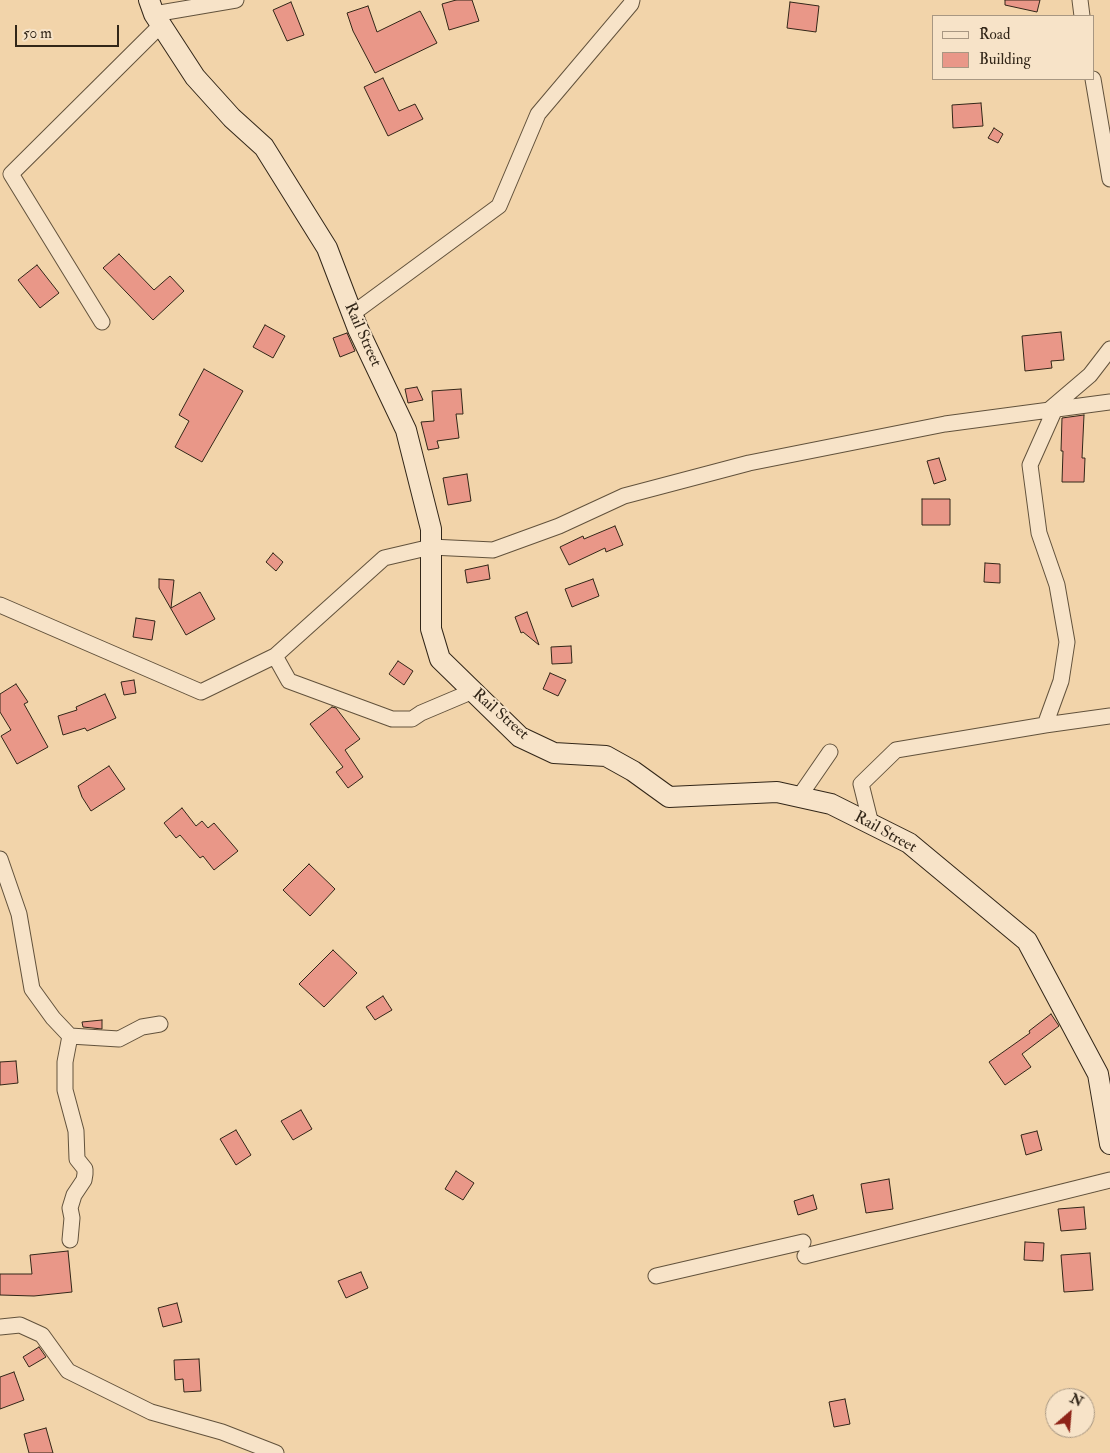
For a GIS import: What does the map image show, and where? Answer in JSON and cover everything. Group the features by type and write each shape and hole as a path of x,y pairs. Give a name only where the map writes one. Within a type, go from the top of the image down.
{"street":[{"path":"102,322 10,174 155,13 236,0"},
{"path":"352,314 499,206 538,114 632,4 632,0"},
{"path":"1080,0 1082,15"},
{"name":"Rail Street","path":"155,13 195,77 232,118 264,147 327,248 358,329 406,430 431,529 431,629 440,659 520,737 554,753 606,756 633,771 669,797 777,792 831,804 910,843 1027,941 1098,1074 1108,1120 1110,1144"},
{"path":"1093,80 1110,179"},
{"path":"1045,725 1061,681 1066,642 1057,585 1038,533 1030,465 1052,410 1090,375 1110,348"},
{"path":"0,605 201,692 275,656 384,558 431,547 493,550 559,526 624,496 749,463 945,424 1110,402"},
{"path":"275,656 288,681 392,719 412,719 421,713 472,691"},
{"path":"871,824 861,784 896,750 1110,716"},
{"path":"799,797 830,752"},
{"path":"0,859 19,914 32,989 53,1018 70,1036 119,1038 142,1027 160,1024"},
{"path":"70,1036 65,1062 66,1090 76,1131 77,1159 85,1170 84,1180 74,1195 70,1208 72,1218 70,1240"},
{"path":"656,1276 804,1249 1110,1180"},
{"path":"0,1327 20,1325 42,1335 68,1371 151,1412 222,1432 276,1453"}],"building":[{"path":"456,0 472,0 479,21 449,30 442,4"},
{"path":"1005,0 1040,0 1037,12 1005,5"},
{"path":"291,2 304,35 287,41 273,10"},
{"path":"790,2 819,6 816,32 787,28"},
{"path":"368,6 377,32 420,11 437,43 375,73 353,31 347,13"},
{"path":"383,78 399,111 415,104 423,119 388,136 364,87"},
{"path":"981,103 983,126 953,128 952,105"},
{"path":"994,128 1003,134 998,143 988,138"},
{"path":"119,254 154,290 170,276 184,291 153,320 103,268"},
{"path":"37,265 59,293 40,308 18,280"},
{"path":"265,325 285,336 273,358 253,347"},
{"path":"1061,332 1064,360 1051,361 1052,368 1025,371 1022,336"},
{"path":"347,333 355,351 340,357 333,338"},
{"path":"204,369 243,391 202,462 175,447 189,421 179,415"},
{"path":"417,387 423,400 408,403 405,389"},
{"path":"461,389 463,414 456,414 459,438 437,441 439,448 428,450 421,422 434,421 432,391"},
{"path":"1084,415 1082,458 1085,458 1084,482 1062,482 1062,418"},
{"path":"939,458 946,480 934,484 927,461"},
{"path":"467,474 471,501 448,505 443,478"},
{"path":"922,499 950,499 950,525 922,525"},
{"path":"615,526 623,545 606,552 605,548 569,565 560,547 583,536 584,539"},
{"path":"273,553 283,562 276,571 266,562"},
{"path":"985,563 1000,564 1000,583 984,582"},
{"path":"488,565 490,579 467,583 465,570"},
{"path":"159,579 174,580 171,608 200,592 215,619 186,635 159,588"},
{"path":"593,579 599,596 572,607 565,589"},
{"path":"527,612 539,645 523,632 521,633 515,617"},
{"path":"136,618 155,621 152,640 133,637"},
{"path":"571,646 572,663 552,664 551,647"},
{"path":"398,661 413,671 404,685 389,674"},
{"path":"550,673 566,680 558,696 543,689"},
{"path":"134,680 136,693 124,695 121,682"},
{"path":"16,684 28,702 24,704 48,747 17,764 1,736 11,730 0,712 0,694"},
{"path":"105,694 116,718 87,731 85,728 63,735 58,716 77,710 76,707"},
{"path":"332,707 336,708 360,739 345,750 363,777 348,788 336,772 343,767 310,724"},
{"path":"109,766 125,789 91,811 82,797 78,786"},
{"path":"182,808 196,826 202,821 208,828 214,823 238,851 214,870 203,856 200,858 180,835 176,838 164,823"},
{"path":"309,864 335,889 310,916 283,890"},
{"path":"333,950 357,973 324,1007 299,984"},
{"path":"383,996 392,1010 375,1020 366,1007"},
{"path":"1051,1014 1059,1026 1022,1054 1031,1067 1005,1085 989,1062 1030,1033 1029,1031"},
{"path":"102,1020 102,1029 83,1027 82,1022"},
{"path":"16,1061 18,1083 0,1085 0,1062"},
{"path":"301,1110 312,1129 293,1140 281,1121"},
{"path":"236,1130 251,1155 236,1165 220,1139"},
{"path":"1037,1131 1042,1150 1026,1155 1021,1135"},
{"path":"456,1171 474,1183 463,1200 445,1189"},
{"path":"889,1179 893,1209 866,1213 861,1184"},
{"path":"813,1195 817,1209 798,1215 794,1201"},
{"path":"1084,1207 1086,1229 1061,1231 1058,1209"},
{"path":"1025,1242 1044,1243 1043,1261 1024,1260"},
{"path":"68,1251 72,1292 34,1296 0,1295 0,1274 32,1274 30,1255"},
{"path":"1090,1253 1093,1290 1064,1292 1061,1255"},
{"path":"361,1272 368,1288 346,1298 338,1281"},
{"path":"177,1303 182,1322 163,1327 158,1308"},
{"path":"39,1347 46,1357 29,1367 23,1357"},
{"path":"199,1359 201,1391 184,1392 183,1379 175,1380 174,1360"},
{"path":"14,1372 24,1400 0,1409 0,1377"},
{"path":"845,1399 850,1424 834,1427 829,1402"},
{"path":"46,1428 53,1453 29,1453 24,1434"}]}
